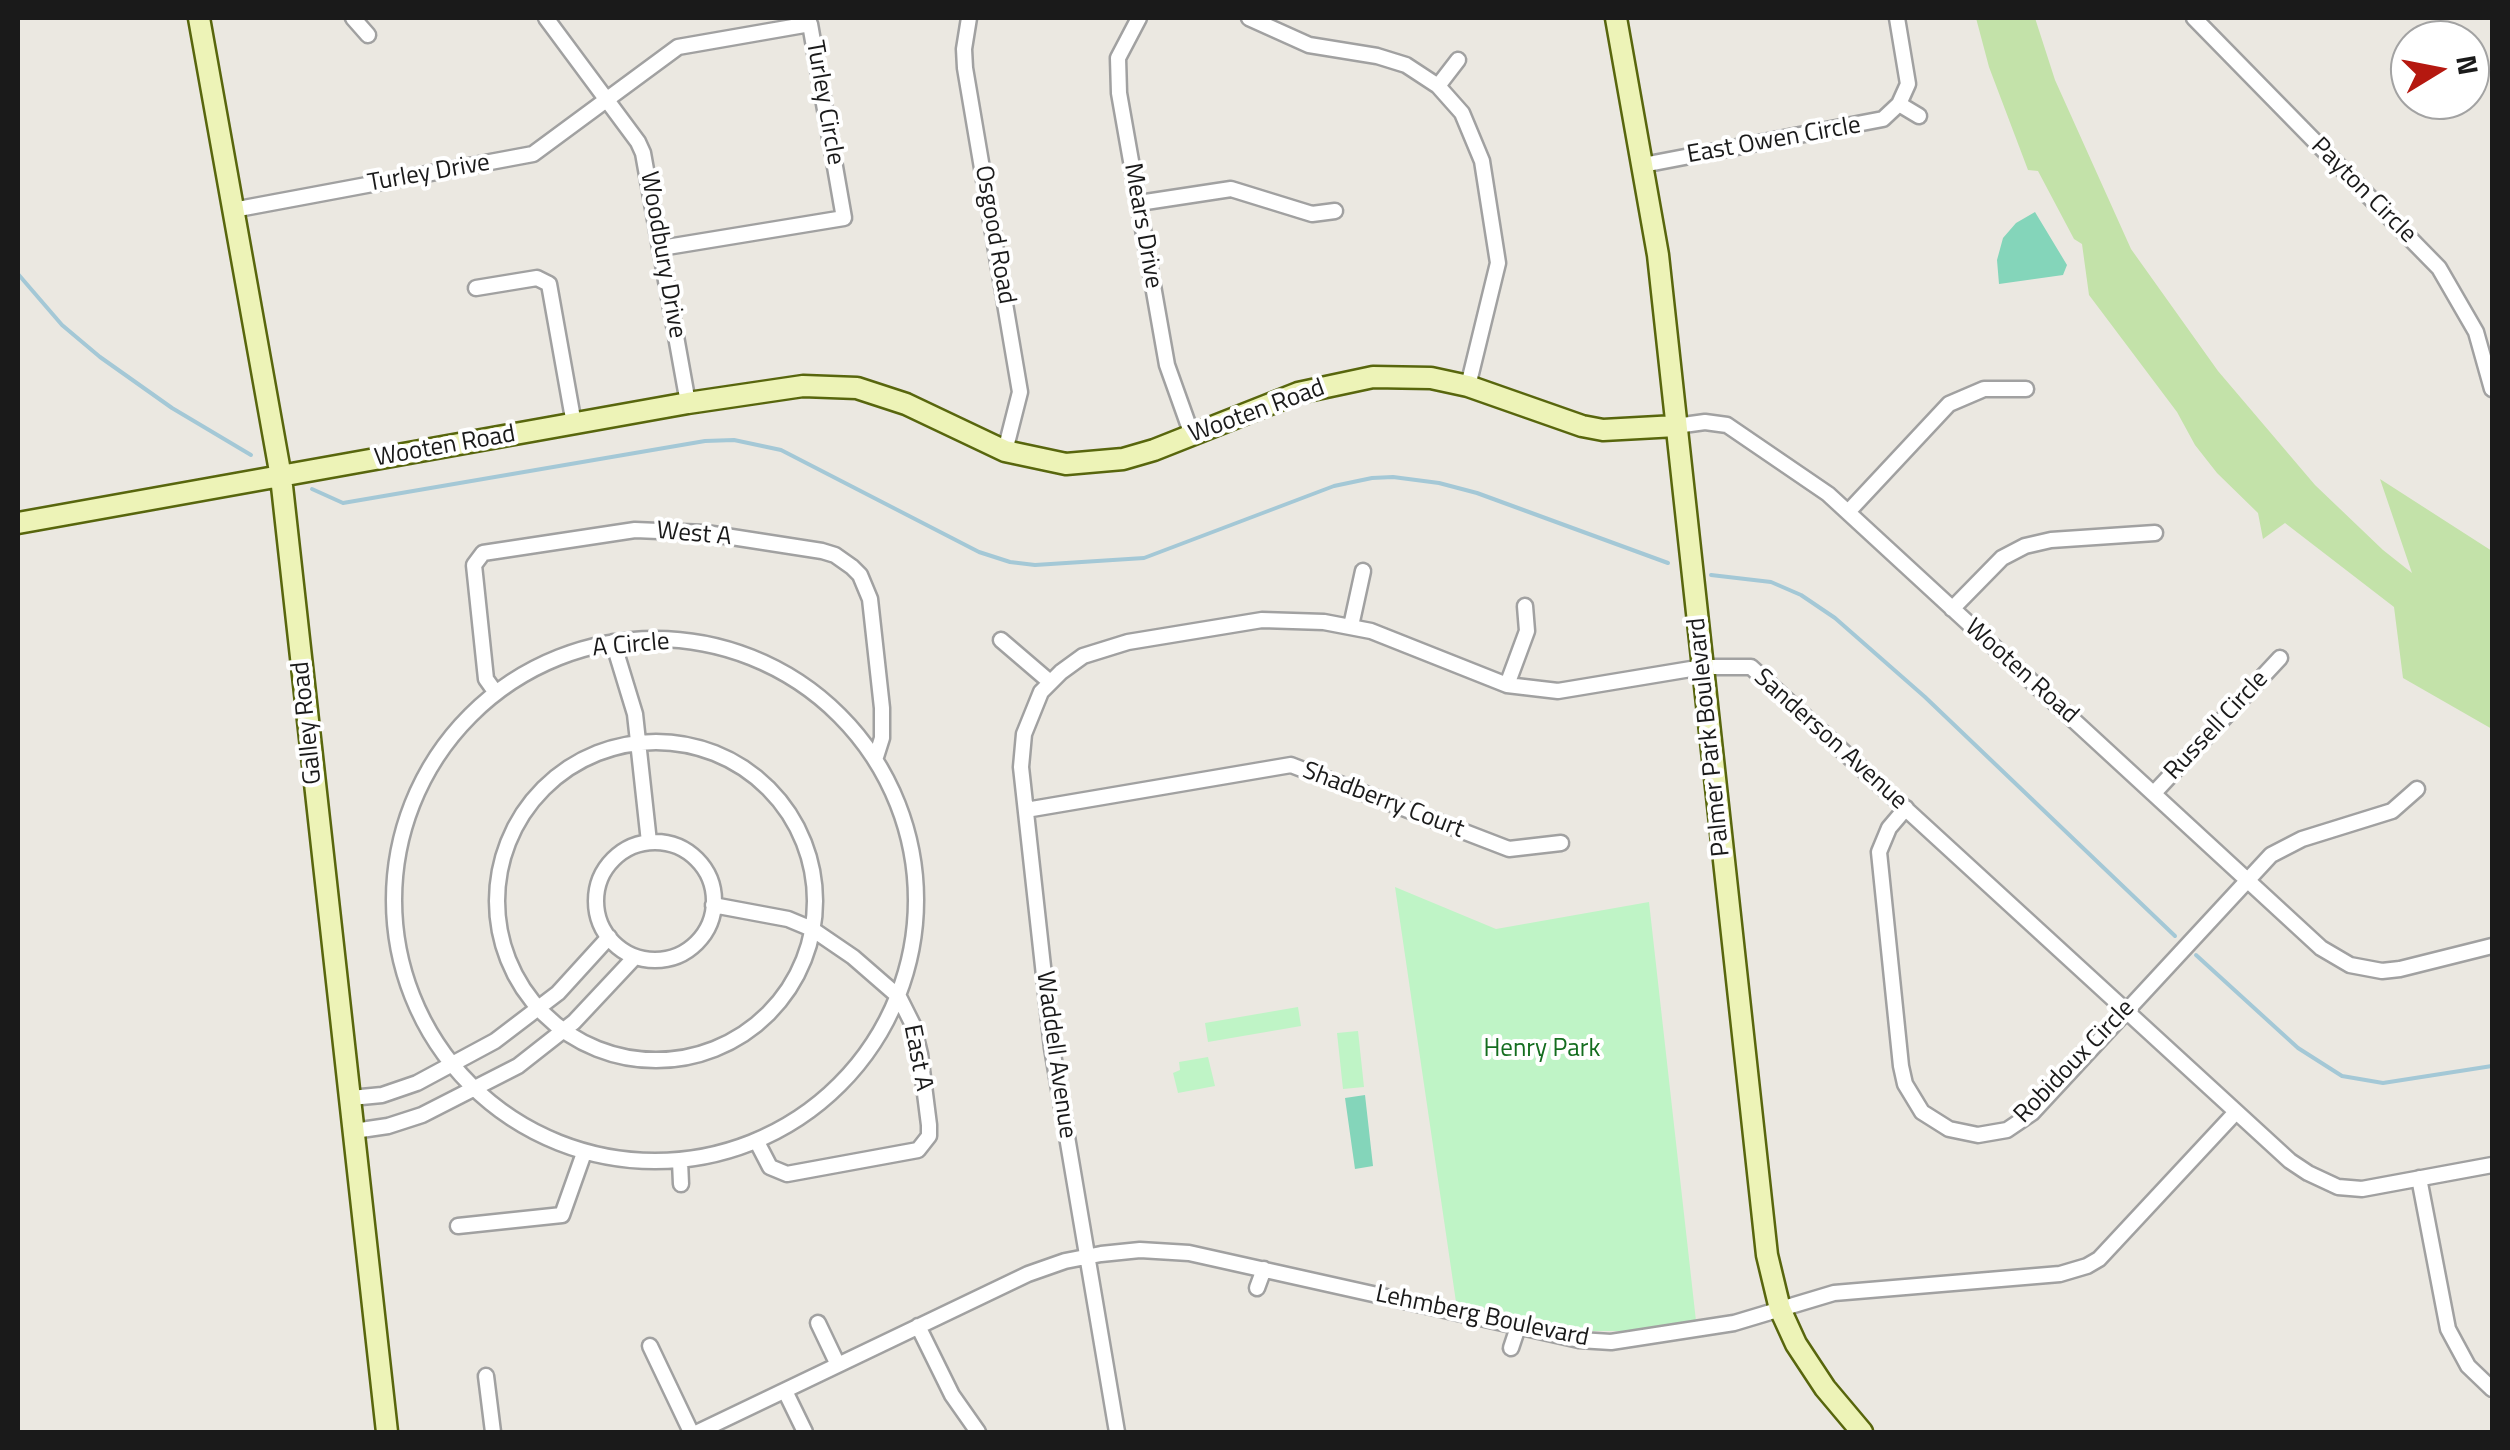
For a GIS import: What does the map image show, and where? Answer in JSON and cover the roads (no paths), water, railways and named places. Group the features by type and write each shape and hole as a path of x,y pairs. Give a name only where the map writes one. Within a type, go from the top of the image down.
{"main road":[{"name":"Galley Road","path":"199,18 281,476 387,1432"},
{"name":"Palmer Park Boulevard","path":"1618,18 1658,255 1764,1228 1780,1309 1806,1360 1862,1432"},
{"name":"Wooten Road","path":"18,523 780,388 857,388 906,404 1005,451 1066,464 1096,463 1154,450 1298,392 1348,380 1402,376 1468,386 1582,426 1623,430 1676,426"}],"street":[{"path":"353,18 368,36"},
{"name":"Woodbury Drive","path":"546,18 643,153 688,403"},
{"name":"Osgood Road","path":"969,18 965,68 1019,376 1018,406 1005,451"},
{"name":"Mears Drive","path":"1139,18 1123,44 1117,74 1167,365 1192,435"},
{"path":"1248,18 1310,45 1392,59 1438,86 1462,113 1477,143 1498,248 1496,276 1468,386"},
{"path":"1897,18 1908,74 1899,104 1919,116"},
{"name":"Payton Circle","path":"2194,18 2439,268 2476,332 2492,390"},
{"name":"Turley Circle","path":"607,98 678,48 810,24 844,218 660,248"},
{"path":"1438,86 1458,60"},
{"name":"Turley Drive","path":"233,210 533,154 607,98"},
{"name":"East Owen Circle","path":"1644,164 1871,124 1893,112 1899,104"},
{"path":"1138,203 1232,189 1312,214 1335,211"},
{"path":"476,288 537,278 549,284 574,424"},
{"path":"1848,512 1938,414 1959,397 1984,389 2026,389"},
{"name":"Wooten Road","path":"1676,426 1716,422 1738,430 1801,472 2321,948 2366,970 2400,970 2491,951"},
{"name":"West A","path":"496,693 486,679 474,565 483,553 615,532 654,530 706,533 822,551 836,555 860,575 870,599 882,708 882,738 876,758"},
{"path":"1952,609 2002,558 2025,546 2155,533"},
{"path":"1351,626 1363,571"},
{"path":"1507,685 1528,631 1524,606"},
{"name":"Sanderson Avenue","path":"1050,682 1084,656 1128,642 1262,620 1351,626 1507,685 1558,691 1703,667 1739,665 1759,673 2290,1161 2326,1183 2362,1189 2492,1166"},
{"path":"1000,640 1050,682"},
{"path":"613,642 628,684 639,742 649,842"},
{"name":"A Circle","path":"613,642 694,642 765,663 824,702 852,727 876,758 907,828 916,882 914,937 899,996 884,1027 851,1073 816,1107 757,1142 680,1161 632,1161 584,1152 525,1128 474,1090 433,1039 416,1005 397,941 394,886 401,812 440,752 496,693 547,662 613,642"},
{"name":"Russell Circle","path":"2154,793 2280,658"},
{"name":"Waddell Avenue","path":"1050,682 1034,704 1024,734 1021,767 1048,1012 1117,1432"},
{"path":"639,742 686,745 717,754 744,769 769,790 792,820 806,851 815,896 812,929 802,961 783,996 749,1029 691,1055 642,1059 604,1051 563,1031 539,1010 512,970 498,916 498,883 510,838 533,800 562,773 592,755 639,742"},
{"name":"Shadberry Court","path":"1026,810 1291,765 1509,850 1561,843"},
{"name":"Robidoux Circle","path":"1906,808 1883,839 1879,867 1901,1066 1922,1112 1948,1130 1992,1134 2007,1130 2032,1113 2280,848 2392,811 2417,790"},
{"path":"649,842 675,846 699,862 710,880 714,905 708,926 689,950 668,958 636,957 609,938 598,910 600,882 614,859 630,848 649,842"},
{"name":"East A","path":"714,905 762,912 812,929 854,958 899,996 914,1026 920,1054 929,1125 924,1145 908,1153 787,1174 770,1167 757,1142"},
{"path":"351,1098 395,1091 452,1066 495,1041 539,1010 609,938"},
{"path":"354,1131 404,1122 474,1090 528,1058 563,1031 636,957"},
{"name":"Lehmberg Boulevard","path":"695,1432 1028,1274 1086,1256 1157,1250 1189,1253 1579,1340 1611,1342 1702,1330 1849,1291 2060,1274 2099,1259 2236,1112"},
{"path":"458,1226 562,1216 584,1152"},
{"path":"680,1161 681,1184"},
{"path":"2418,1178 2448,1329 2468,1366 2492,1389"},
{"path":"1257,1288 1264,1269"},
{"path":"818,1323 838,1365"},
{"path":"918,1326 952,1395 978,1432"},
{"path":"1511,1348 1518,1327"},
{"path":"650,1346 695,1432"},
{"path":"486,1376 493,1432"},
{"path":"785,1390 805,1432"}],"waterway":[{"path":"18,274 62,325 100,357 172,408 251,455"},
{"path":"312,489 343,503 705,441 734,440 781,450 979,552 1010,562 1035,565 1144,558 1334,486 1393,477 1477,493 1668,563"},
{"path":"1711,575 1771,582 1801,595 1835,618 1925,697 2175,936"},
{"path":"2196,955 2298,1048 2342,1076 2383,1083 2492,1066"}],"park label":[{"name":"Henry Park","path":"1542,1050"}]}
